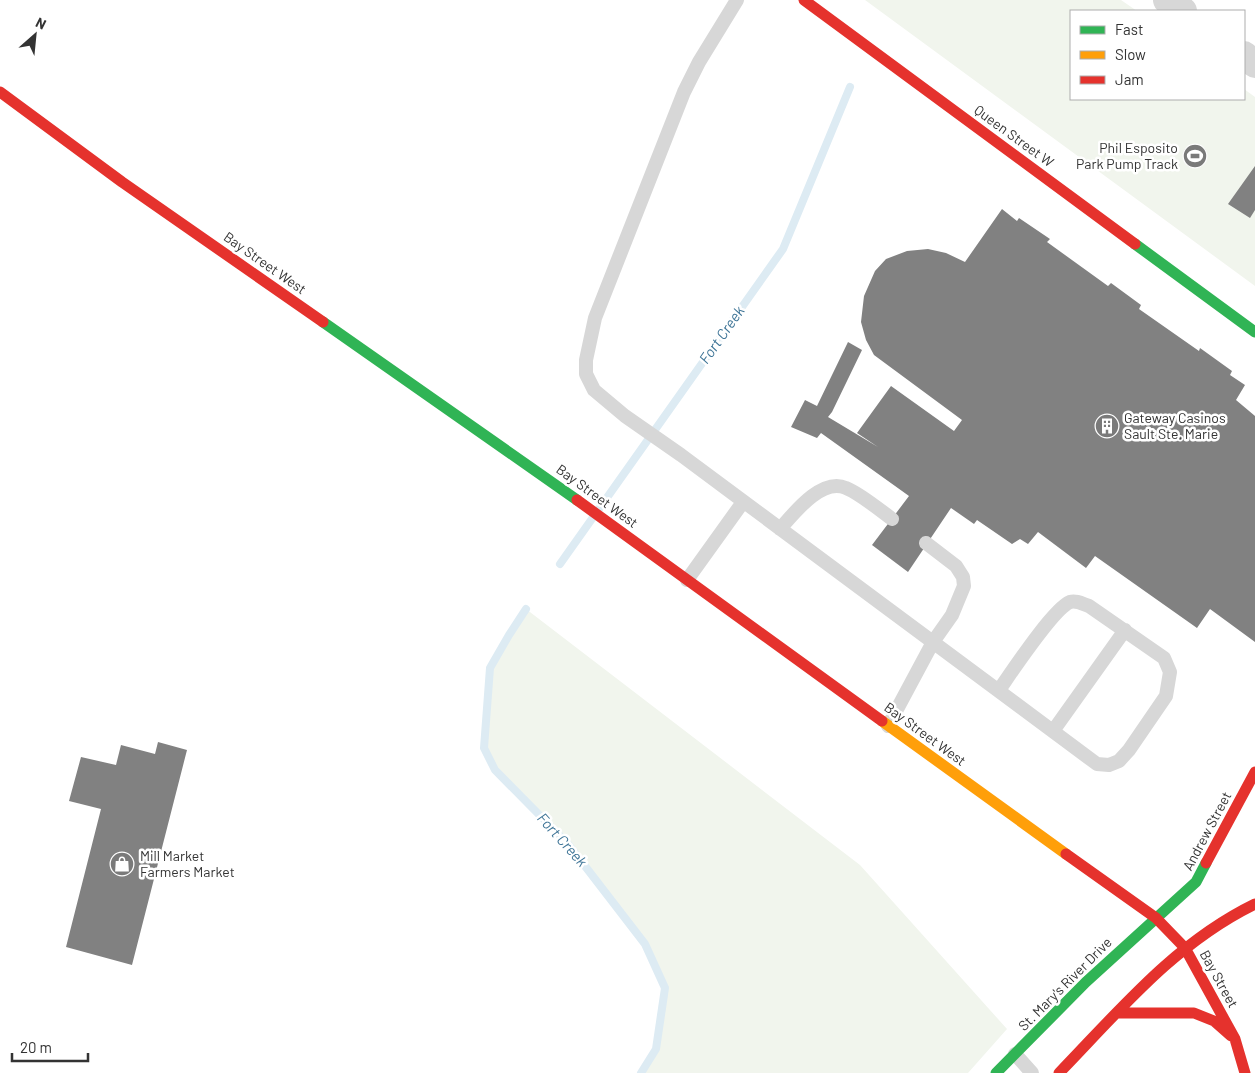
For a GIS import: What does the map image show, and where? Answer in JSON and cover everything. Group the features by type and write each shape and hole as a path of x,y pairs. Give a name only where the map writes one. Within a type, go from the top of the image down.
{"main road":[{"name":"Queen Street W","path":"804,0 1255,332"},
{"name":"Bay Street West","path":"0,92 130,188 556,485 1156,918 1170,932"},
{"name":"Andrew Street","path":"1156,918 1196,882 1255,772"},
{"path":"1059,1073 1184,948 1229,917 1255,904"},
{"name":"St. Mary's River Drive","path":"996,1073 1086,982 1156,918"},
{"name":"Bay Street","path":"1170,932 1184,948 1235,1040 1245,1073"},
{"path":"1117,1013 1194,1013 1214,1021 1235,1040"}],"street":[{"path":"1167,0 1182,10"},
{"path":"1245,56 1255,64"}],"lane":[{"path":"737,0 699,62 684,92 595,318 586,360 586,374 594,390 625,416 681,455 1097,764 1109,765 1119,761 1129,750 1166,696 1170,672 1164,658 1125,630 1089,606 1077,602 1069,602 1054,615 998,690"},
{"path":"780,529 816,492 830,487 845,487 892,519"},
{"path":"687,580 743,502"},
{"path":"888,726 933,642 952,615 964,586 963,577 956,566 926,543"},
{"path":"1054,731 1125,630"},
{"path":"1016,1054 1032,1073"}],"shaded area":[{"path":"865,0 1121,0 1136,10 1070,10 1070,100 1245,100 1245,90 1255,97 1255,286"},
{"path":"526,609 860,865 1007,1029 968,1073 641,1073 656,1049 665,988 636,932 568,844 495,770 484,748 490,668"}],"building":[{"path":"1255,166 1255,210 1250,218 1228,204"},
{"name":"Gateway Casinos Sault Ste. Marie","path":"1002,209 1017,221 1019,218 1050,239 1047,242 1108,286 1111,283 1141,305 1139,309 1199,351 1200,348 1232,371 1230,375 1245,385 1236,400 1255,416 1255,642 1210,609 1197,628 1095,556 1086,568 1038,532 1028,544 1020,539 1012,544 977,520 974,524 951,508 908,572 872,545 909,496 821,433 817,438 791,427 805,400 817,406 848,342 862,350 828,417 878,447 857,433 891,386 954,431 962,420 874,355 866,340 861,322 864,296 875,271 886,259 907,251 928,249 946,253 965,262"},
{"path":"158,742 187,750 132,965 66,947 101,809 69,801 81,757 116,765 121,745 155,754"}],"waterway":[{"name":"Fort Creek","path":"560,564 783,249 850,87"},
{"name":"Fort Creek","path":"526,609 490,668 484,748 495,770 568,844 645,944 665,988 656,1049 641,1073"}],"traffic: fast":[{"path":"1135,244 1255,332"},
{"path":"323,322 577,500"},
{"path":"996,1073 1086,982 1196,882 1206,863"}],"traffic: slow":[{"path":"882,721 1066,854"}],"traffic: jam":[{"path":"804,0 1135,244"},
{"path":"0,92 122,182 323,322"},
{"path":"577,500 882,721"},
{"path":"1206,863 1255,772"},
{"path":"1066,854 1156,918 1185,948 1235,1039 1245,1073"},
{"path":"1059,1073 1127,1002 1174,958 1199,938 1255,904"},
{"path":"1117,1013 1194,1013 1214,1021 1231,1036"}],"place":[{"name":"Phil Esposito Park Pump Track","path":"1195,156"},
{"name":"Gateway Casinos Sault Ste. Marie","path":"1107,426"},
{"name":"Mill Market Farmers Market","path":"122,864"}]}
